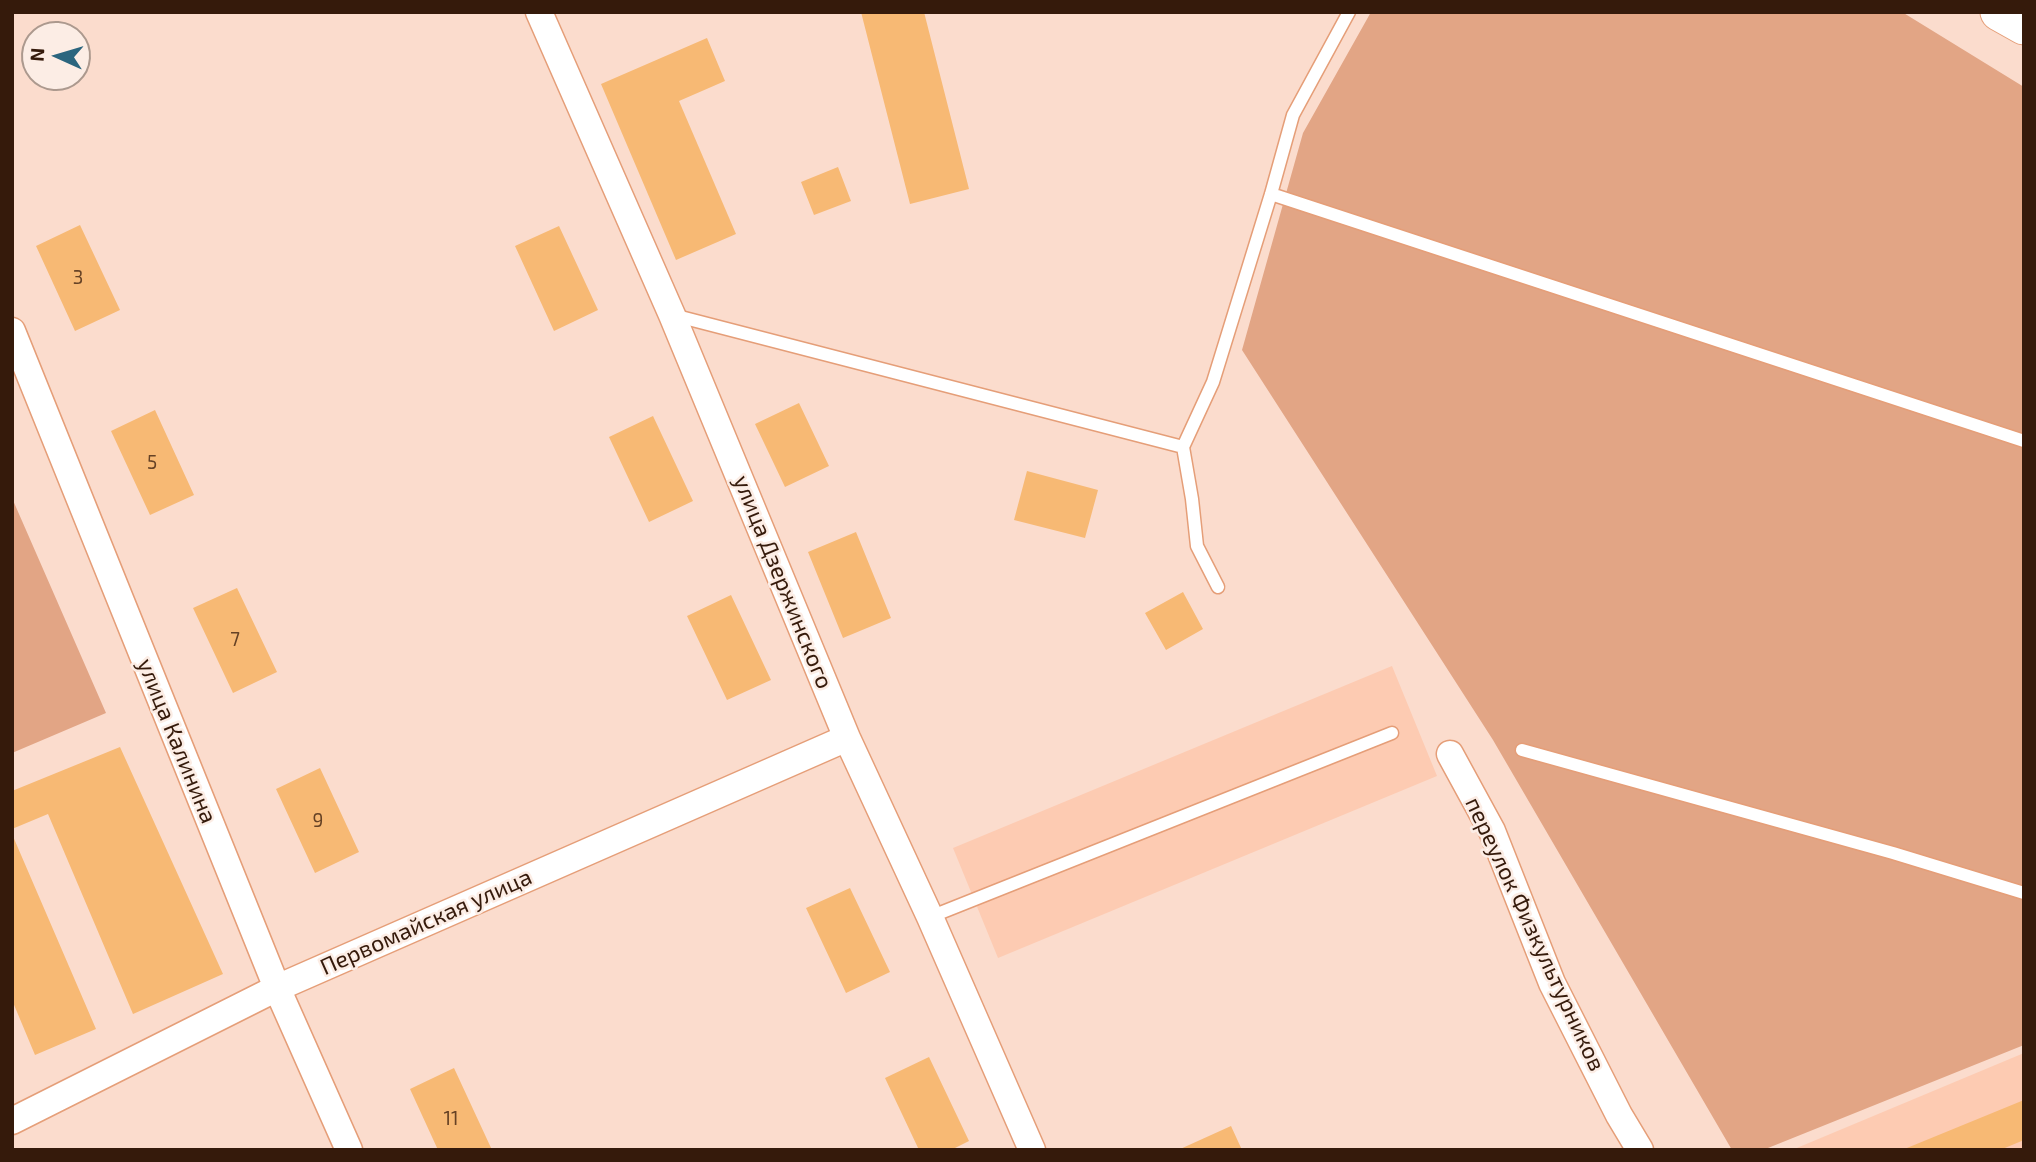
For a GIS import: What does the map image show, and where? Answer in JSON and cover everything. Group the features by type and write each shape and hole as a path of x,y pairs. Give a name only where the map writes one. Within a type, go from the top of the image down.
{"main road":[{"path":"1999,12 2024,26"}],"street":[{"name":"улица Дзержинского","path":"540,12 672,315 847,738 930,917 1032,1150"},
{"name":"улица Калинина","path":"12,331 276,988 349,1150"},
{"name":"Первомайская улица","path":"12,1121 276,988 847,738"},
{"name":"переулок Физкультурников","path":"1450,754 1492,831 1552,982 1619,1115 1640,1150"}],"lane":[{"path":"1218,587 1198,546 1182,447 1213,382 1293,115 1349,12"},
{"path":"1271,194 2024,441"},
{"path":"672,315 1182,447"},
{"path":"930,917 1392,733"},
{"path":"1522,750 1893,853 2024,893"}],"shaded area":[{"path":"1371,12 1902,12 2024,87 2024,1045 1763,1150 1732,1150 1493,740 1242,350 1303,133"},
{"path":"12,498 106,713 12,753"},
{"path":"1392,666 1437,776 998,958 953,848"},
{"path":"2024,1053 2024,1150 1792,1150"}],"building":[{"path":"861,12 924,12 969,189 910,204"},
{"path":"707,38 725,81 679,101 736,234 676,260 601,84"},
{"path":"838,167 851,201 814,215 801,182"},
{"path":"80,225 120,310 75,331 36,246"},
{"path":"559,226 598,310 554,331 515,246"},
{"path":"799,403 829,466 785,487 755,424"},
{"path":"155,410 194,495 150,515 111,431"},
{"path":"653,416 693,501 649,522 609,437"},
{"path":"1027,471 1098,490 1085,538 1014,520"},
{"path":"856,532 891,618 843,638 808,552"},
{"path":"237,588 277,672 233,693 193,608"},
{"path":"1183,592 1203,629 1166,650 1145,613"},
{"path":"731,595 771,680 727,700 687,616"},
{"path":"120,747 223,974 133,1014 48,814 12,829 12,791"},
{"path":"320,768 359,852 315,873 276,789"},
{"path":"12,834 96,1029 35,1055 12,1000"},
{"path":"850,888 890,972 846,993 806,908"},
{"path":"929,1057 969,1141 951,1150 919,1150 885,1078"},
{"path":"454,1068 492,1150 438,1150 410,1089"},
{"path":"2024,1100 2024,1140 2000,1150 1902,1150"},
{"path":"1231,1126 1242,1150 1178,1150"}]}
